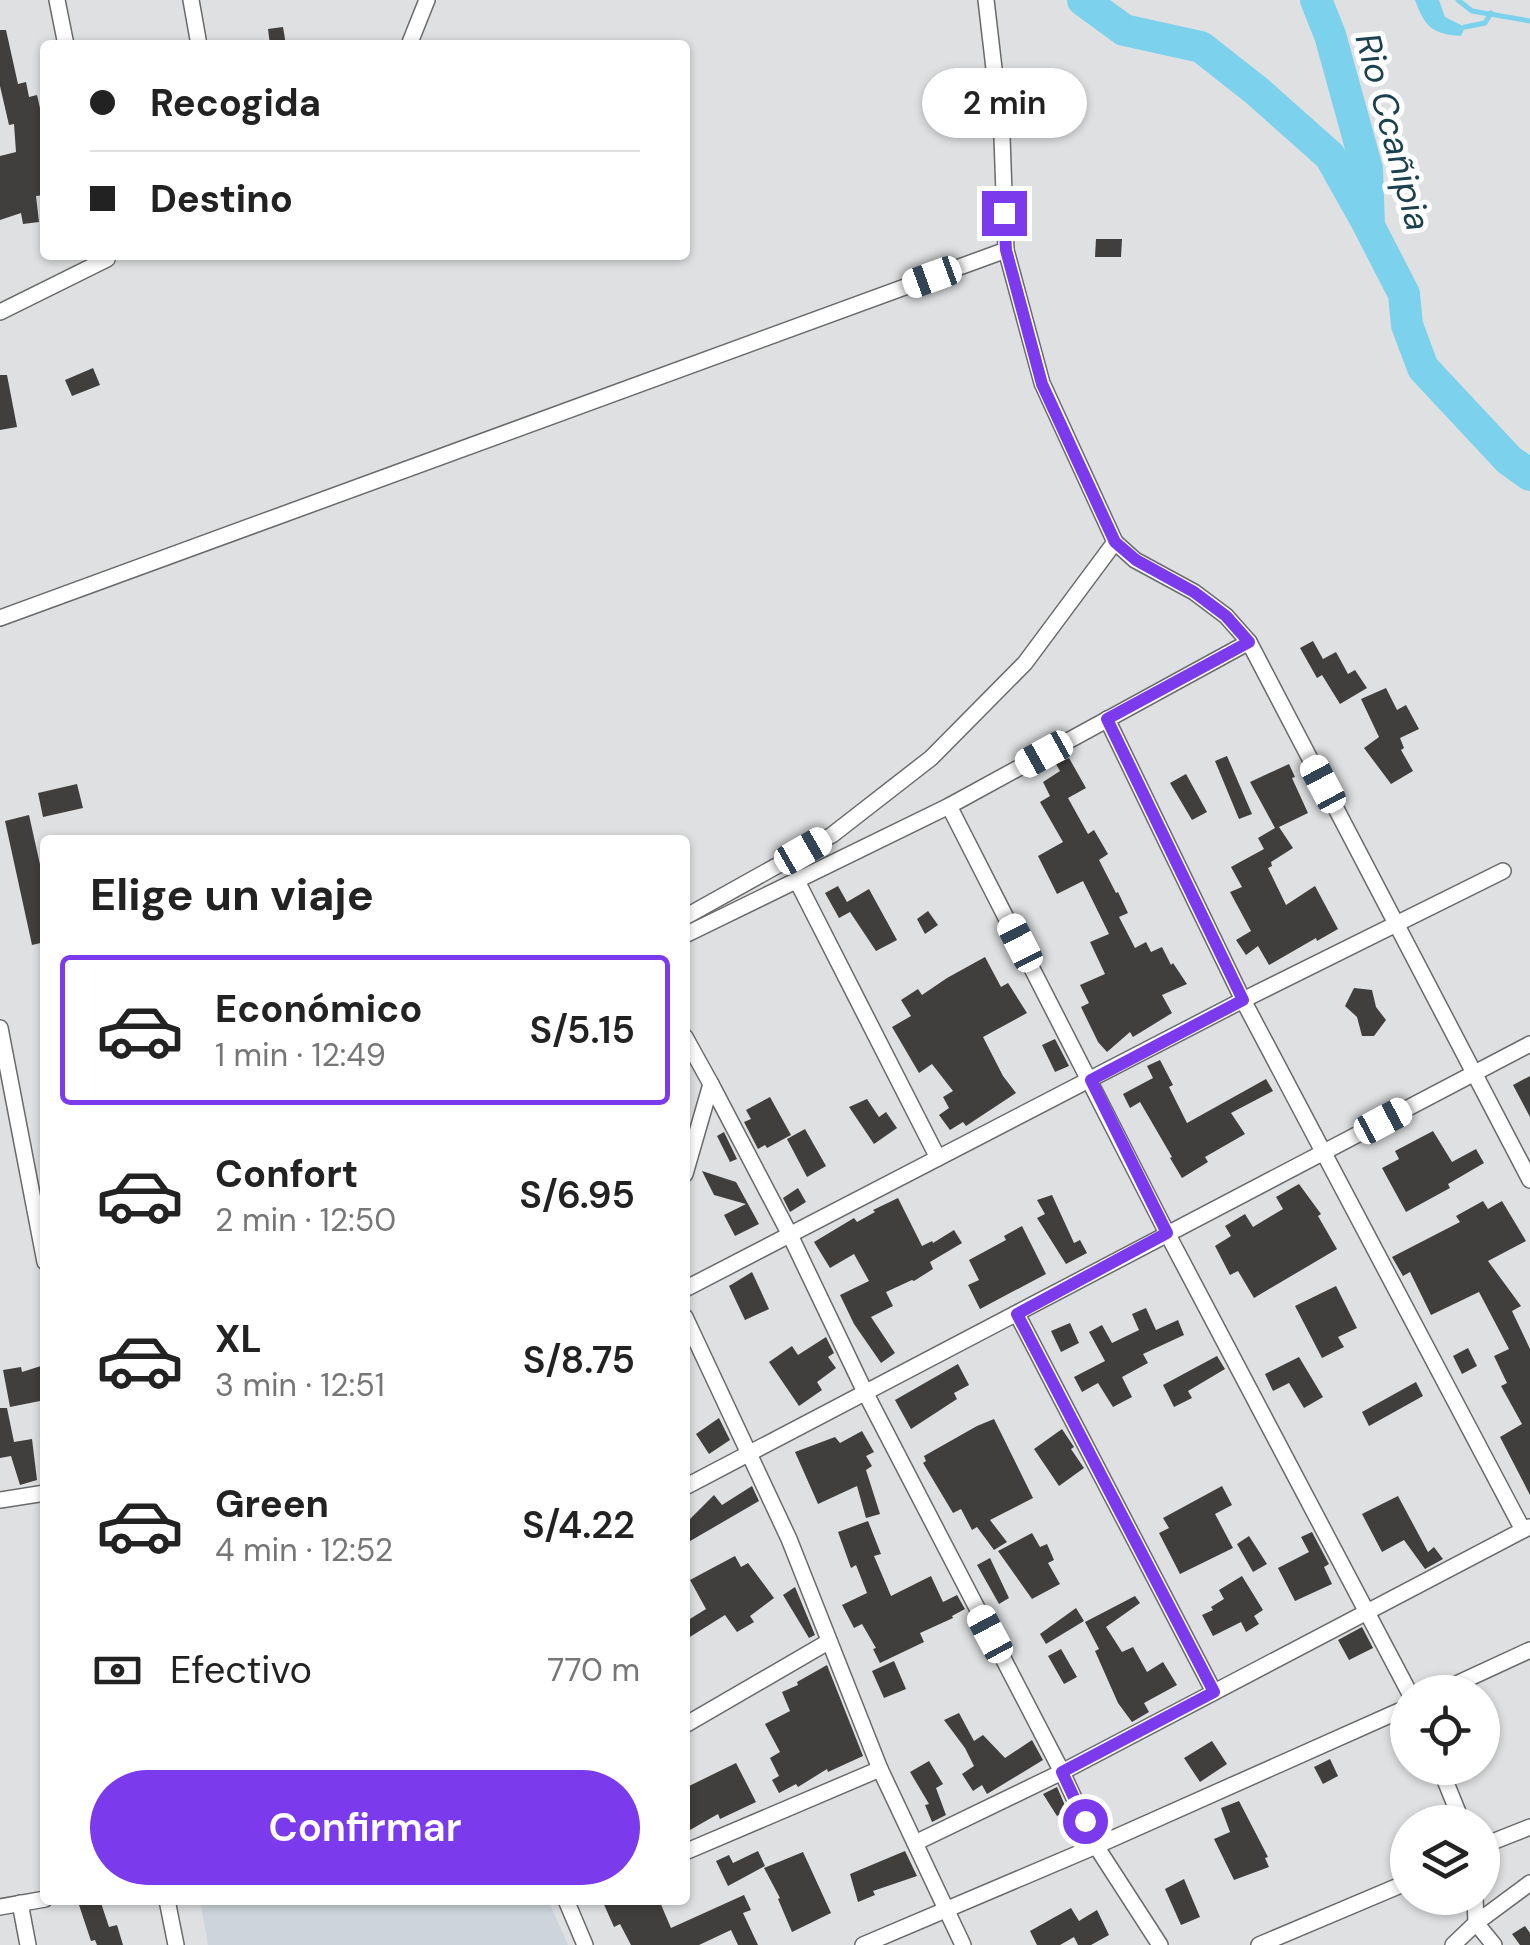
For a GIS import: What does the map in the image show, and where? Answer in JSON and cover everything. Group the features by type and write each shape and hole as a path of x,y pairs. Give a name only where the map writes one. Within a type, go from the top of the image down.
{"street":[{"path":"57,0 65,40"},
{"path":"191,0 197,40"},
{"path":"411,40 427,0"},
{"path":"986,0 1002,137 1006,250 1042,384 1115,542 1136,560 1194,592 1226,616 1249,642 1530,1180"},
{"path":"0,618 1006,250"},
{"path":"0,312 101,260"},
{"path":"690,914 832,834 931,758 1025,664 1115,542"},
{"path":"690,933 949,806 1249,642"},
{"path":"915,1843 1062,1772 1527,1528 1322,1153 1107,719"},
{"path":"949,806 1167,1233 1400,1675"},
{"path":"690,1286 1503,870"},
{"path":"796,881 938,1158"},
{"path":"0,1028 3,1064 40,1238"},
{"path":"690,1483 1530,1044"},
{"path":"690,1046 790,1233 865,1392 1062,1772 1096,1846 1160,1945"},
{"path":"690,1157 711,1084"},
{"path":"1017,1314 1214,1692"},
{"path":"690,1327 789,1539 880,1768 962,1945"},
{"path":"0,1500 40,1494"},
{"path":"690,1722 828,1642"},
{"path":"1476,1675 1530,1650"},
{"path":"864,1945 1390,1716"},
{"path":"690,1850 880,1768"},
{"path":"1500,1839 1530,1827"},
{"path":"1453,1945 1530,1883"},
{"path":"1259,1945 1390,1890"},
{"path":"0,1907 40,1899"},
{"path":"20,1903 28,1945"},
{"path":"168,1905 176,1945"},
{"path":"571,1905 586,1945"},
{"path":"1476,1915 1476,1923 1494,1945"}],"shaded area":[{"path":"201,1905 550,1905 568,1945 208,1945"}],"water":[{"path":"1415,0 1439,0 1445,17 1465,27 1461,36 1431,27"}],"building":[{"path":"283,27 285,40 269,40 268,29"},
{"path":"0,30 6,30 18,84 26,82 29,97 37,95 40,108 40,196 36,196 39,222 23,224 21,213 0,220 0,156 16,152 14,124 9,125 0,86"},
{"path":"1096,239 1122,239 1121,257 1095,257"},
{"path":"93,368 100,385 72,396 65,380"},
{"path":"0,375 7,375 17,427 0,430"},
{"path":"1313,641 1323,659 1336,652 1348,674 1355,670 1367,688 1340,704 1322,675 1317,678 1300,648"},
{"path":"1386,688 1397,710 1406,705 1419,729 1400,738 1404,748 1401,750 1413,771 1391,784 1364,748 1379,737 1361,699"},
{"path":"1227,756 1252,814 1239,819 1215,761"},
{"path":"1069,758 1086,788 1068,798 1088,834 1094,830 1108,854 1099,860 1128,913 1119,917 1135,948 1146,942 1151,952 1162,947 1187,984 1162,995 1172,1013 1133,1037 1130,1032 1107,1052 1081,1007 1089,1003 1080,985 1105,974 1090,942 1109,934 1083,881 1057,894 1038,856 1063,842 1040,802 1050,796 1043,782 1060,771 1056,764"},
{"path":"1289,764 1308,813 1279,827 1293,848 1268,868 1286,905 1315,886 1338,929 1269,965 1258,946 1246,955 1236,940 1251,931 1230,892 1242,887 1231,867 1264,849 1258,838 1275,828 1250,782"},
{"path":"1186,774 1207,812 1192,820 1170,783"},
{"path":"77,784 83,808 43,817 38,793"},
{"path":"29,815 40,864 40,943 32,945 5,821"},
{"path":"838,886 847,902 869,889 897,940 876,951 850,912 839,918 825,893"},
{"path":"928,911 938,925 925,934 917,919"},
{"path":"985,957 1001,987 1008,983 1027,1013 983,1037 1016,1093 966,1126 963,1122 950,1130 939,1115 949,1108 943,1097 953,1091 932,1064 919,1073 892,1027 911,1016 901,1000 918,989 922,995"},
{"path":"1354,988 1372,990 1376,1007 1386,1020 1374,1036 1362,1036 1357,1017 1345,1006"},
{"path":"1055,1039 1069,1066 1055,1072 1042,1045"},
{"path":"1160,1060 1187,1123 1266,1079 1273,1091 1231,1113 1245,1134 1205,1157 1208,1162 1182,1178 1140,1102 1130,1108 1123,1094 1153,1078 1147,1066"},
{"path":"1530,1076 1530,1117 1513,1085"},
{"path":"770,1097 791,1135 758,1149 744,1122 751,1119 746,1110"},
{"path":"867,1099 879,1117 886,1112 897,1128 874,1144 849,1107"},
{"path":"805,1129 826,1166 807,1177 787,1139"},
{"path":"1433,1131 1452,1162 1476,1149 1484,1163 1448,1184 1450,1188 1406,1212 1382,1168 1399,1159 1395,1151"},
{"path":"724,1132 737,1159 730,1162 717,1136"},
{"path":"702,1171 736,1182 759,1224 735,1236 724,1215 746,1204 714,1195"},
{"path":"1299,1184 1321,1214 1318,1216 1337,1249 1254,1298 1238,1271 1230,1275 1215,1246 1231,1236 1225,1226 1245,1214 1253,1227 1283,1209 1276,1197"},
{"path":"798,1188 806,1202 790,1212 783,1198"},
{"path":"1052,1195 1074,1243 1080,1240 1087,1253 1066,1264 1037,1218 1045,1214 1037,1200"},
{"path":"898,1198 922,1246 954,1230 962,1243 930,1262 933,1269 886,1292 893,1306 871,1317 895,1353 881,1363 840,1295 869,1281 854,1254 830,1268 814,1242"},
{"path":"1483,1201 1488,1209 1502,1201 1526,1241 1488,1261 1521,1306 1512,1311 1530,1349 1530,1495 1500,1437 1522,1424 1501,1386 1507,1383 1494,1356 1509,1349 1479,1292 1431,1315 1410,1272 1403,1276 1392,1257 1460,1222 1456,1216"},
{"path":"1022,1226 1046,1274 980,1309 968,1285 979,1280 969,1260 1006,1240 1004,1236"},
{"path":"752,1272 769,1309 745,1320 729,1286"},
{"path":"1336,1286 1357,1328 1338,1337 1344,1347 1322,1358 1295,1306"},
{"path":"1146,1308 1156,1330 1178,1320 1184,1335 1143,1354 1148,1363 1122,1377 1132,1397 1113,1407 1098,1383 1082,1392 1074,1377 1105,1361 1089,1332 1102,1325 1112,1343 1139,1330 1132,1314"},
{"path":"1070,1323 1079,1343 1061,1352 1051,1331"},
{"path":"826,1337 834,1353 828,1357 836,1368 817,1382 822,1390 799,1406 769,1362 792,1346 798,1355"},
{"path":"1468,1348 1477,1366 1462,1374 1453,1356"},
{"path":"1217,1356 1225,1369 1188,1391 1192,1398 1174,1407 1163,1385"},
{"path":"1299,1357 1323,1397 1304,1408 1289,1383 1273,1391 1265,1374"},
{"path":"958,1364 969,1385 954,1393 957,1399 911,1429 895,1400"},
{"path":"40,1366 40,1401 10,1407 3,1370 21,1367 22,1372"},
{"path":"1416,1382 1423,1396 1369,1426 1362,1412"},
{"path":"0,1408 7,1408 14,1442 32,1439 37,1480 20,1485 11,1456 0,1458"},
{"path":"719,1418 730,1440 709,1454 696,1434"},
{"path":"994,1419 1033,1498 990,1520 1007,1542 994,1550 977,1527 972,1530 961,1509 953,1513 923,1463 924,1456"},
{"path":"1062,1429 1084,1468 1059,1486 1034,1449"},
{"path":"862,1431 874,1452 866,1456 872,1466 866,1470 880,1514 866,1518 857,1486 818,1504 795,1452 835,1437 840,1443"},
{"path":"752,1486 759,1501 690,1541 690,1519 714,1495 722,1505"},
{"path":"1222,1486 1232,1505 1215,1514 1233,1548 1180,1574 1159,1533 1169,1528 1163,1518"},
{"path":"1398,1496 1428,1552 1434,1547 1443,1559 1425,1569 1404,1540 1382,1552 1362,1514"},
{"path":"868,1521 881,1554 874,1556 891,1596 931,1576 943,1602 957,1595 965,1609 920,1633 924,1642 880,1663 862,1624 854,1628 842,1605 867,1593 856,1565 851,1568 838,1532"},
{"path":"1312,1532 1329,1564 1324,1567 1332,1584 1295,1601 1278,1568 1309,1552 1301,1537"},
{"path":"1032,1533 1040,1547 1047,1544 1054,1560 1048,1563 1060,1584 1032,1599 998,1551"},
{"path":"1249,1536 1267,1564 1253,1572 1237,1544"},
{"path":"735,1556 741,1567 748,1563 774,1598 750,1616 754,1622 737,1632 725,1615 690,1637 690,1619 706,1609 690,1580"},
{"path":"990,1558 1009,1598 999,1604 977,1565"},
{"path":"1242,1576 1263,1610 1254,1616 1259,1624 1246,1632 1241,1622 1213,1636 1202,1615 1224,1599 1219,1590"},
{"path":"795,1587 815,1635 809,1638 783,1595"},
{"path":"1135,1596 1140,1603 1106,1627 1122,1652 1133,1647 1147,1672 1163,1662 1177,1685 1144,1703 1149,1712 1132,1722 1118,1703 1085,1622"},
{"path":"1076,1608 1084,1621 1046,1644 1040,1634"},
{"path":"1362,1627 1373,1648 1349,1660 1338,1640"},
{"path":"1061,1649 1077,1677 1064,1684 1048,1656"},
{"path":"894,1661 906,1689 884,1698 872,1671"},
{"path":"827,1665 863,1756 779,1793 772,1780 779,1776 770,1758 780,1752 765,1724 790,1711 782,1692"},
{"path":"959,1713 974,1741 983,1735 1005,1758 1032,1740 1043,1760 987,1794 982,1785 973,1791 962,1774 974,1766 944,1720"},
{"path":"1212,1741 1227,1764 1200,1782 1184,1758"},
{"path":"1330,1759 1338,1776 1323,1784 1314,1767"},
{"path":"929,1761 943,1784 936,1788 946,1815 932,1822 925,1805 929,1804 910,1772"},
{"path":"736,1763 756,1802 720,1819 718,1814 690,1830 690,1786"},
{"path":"1057,1787 1067,1810 1057,1816 1043,1794"},
{"path":"1239,1801 1268,1857 1265,1858 1269,1867 1234,1880 1214,1839 1230,1832 1221,1808"},
{"path":"758,1851 765,1866 728,1886 716,1861 729,1855 733,1863"},
{"path":"905,1851 917,1876 873,1891 875,1895 858,1902 850,1874"},
{"path":"803,1852 831,1913 792,1932 764,1868"},
{"path":"1184,1879 1200,1917 1181,1925 1165,1889"},
{"path":"744,1895 751,1910 743,1913 758,1945 738,1945 731,1930 699,1945 631,1945 620,1924 614,1927 604,1905 661,1905 671,1928"},
{"path":"79,1905 102,1905 109,1927 117,1925 123,1945 97,1945 95,1940 91,1941"},
{"path":"1071,1908 1079,1921 1097,1910 1109,1935 1091,1945 1078,1945 1074,1937 1060,1945 1037,1945 1030,1931"},
{"path":"1525,1926 1530,1933 1530,1945 1520,1945 1512,1934"}],"waterway":[{"path":"1083,0 1124,30 1201,47 1330,156 1367,222"},
{"name":"Rio Ccañipia","path":"1316,0 1330,35 1367,169 1369,226 1404,294 1407,325 1423,368 1509,460 1530,475"},
{"path":"1458,0 1472,11 1530,21"},
{"path":"1465,27 1485,23 1491,13"}],"route":[{"path":"1004,213 1006,250 1042,384 1115,542 1136,560 1194,592 1226,616 1249,642 1107,719 1243,1000 1091,1080 1167,1233 1017,1314 1214,1692 1062,1772 1085,1821"}]}
